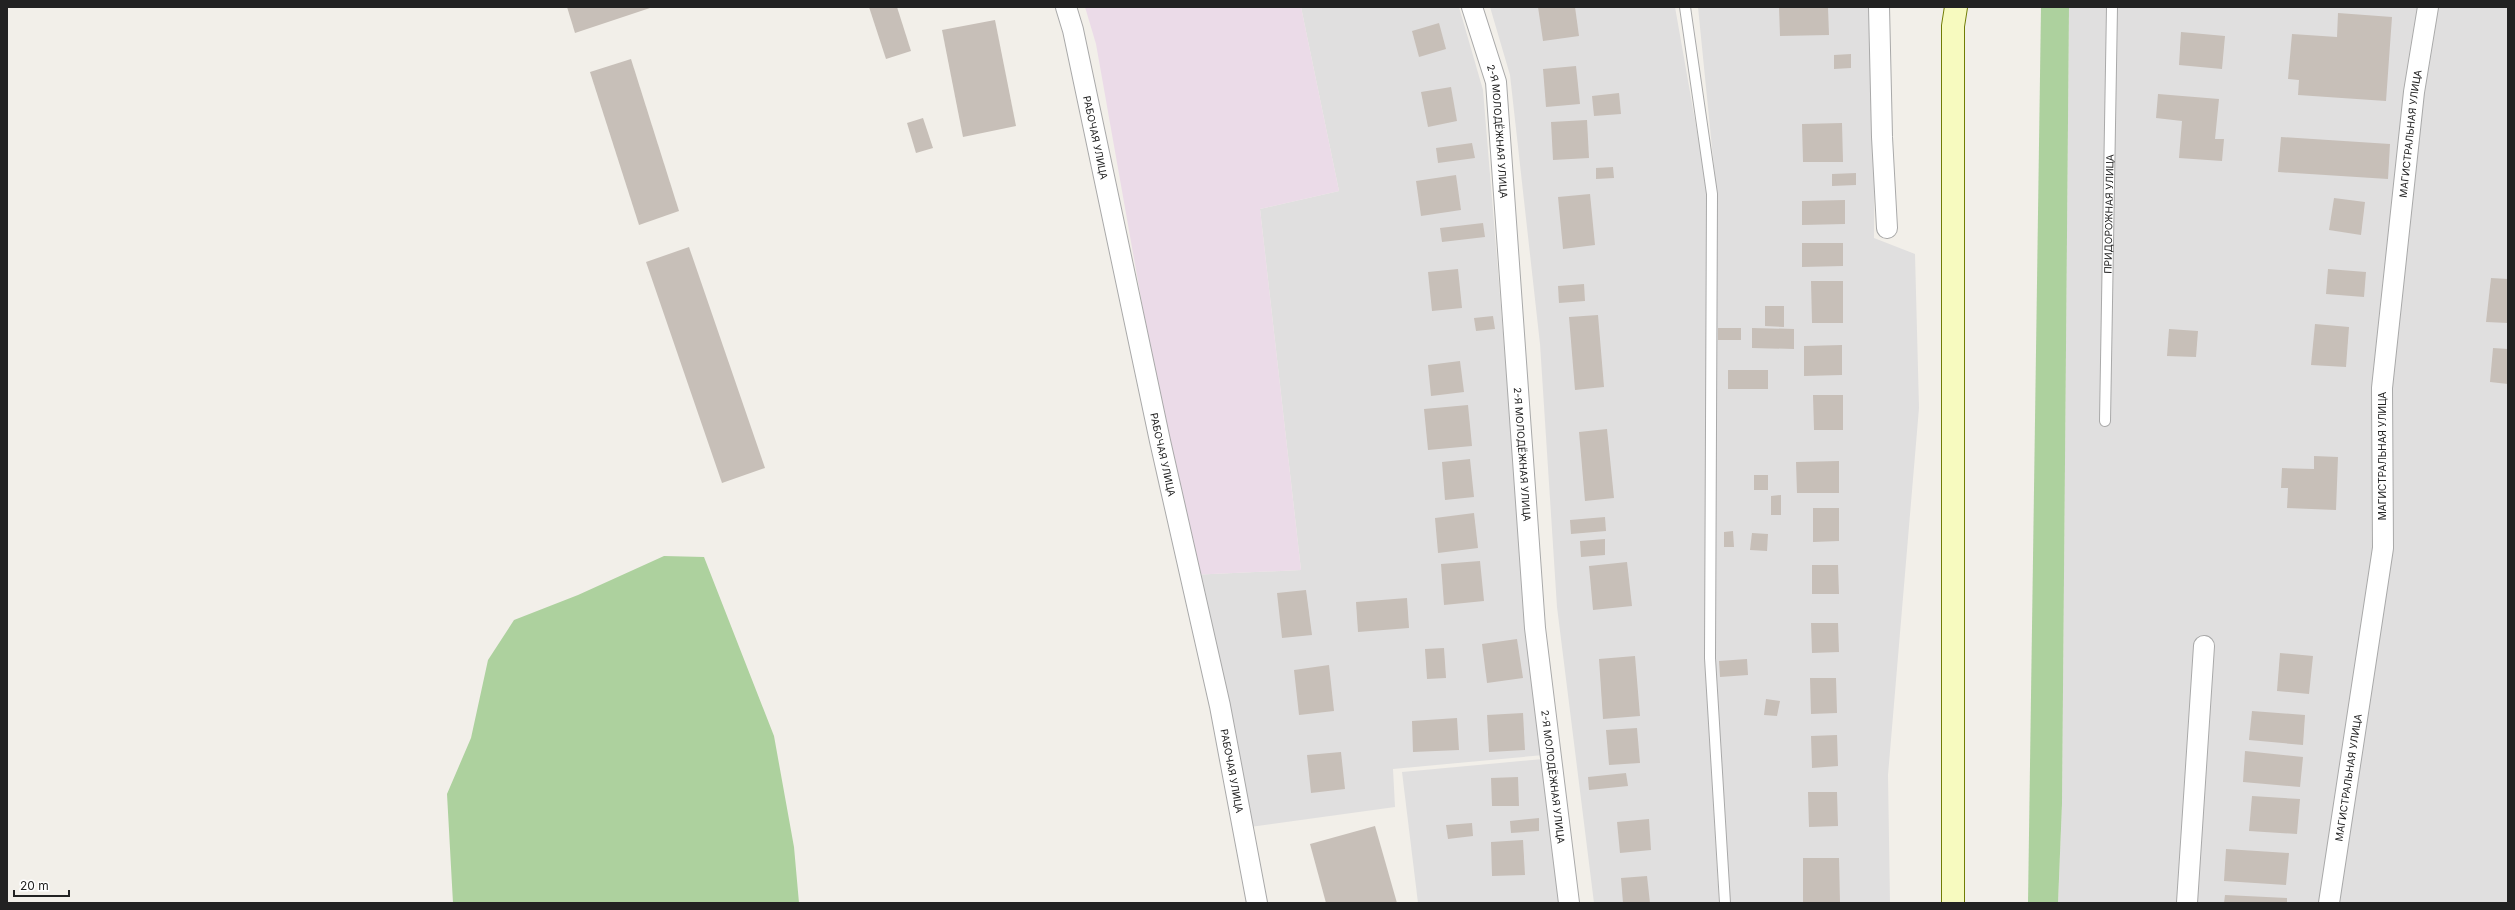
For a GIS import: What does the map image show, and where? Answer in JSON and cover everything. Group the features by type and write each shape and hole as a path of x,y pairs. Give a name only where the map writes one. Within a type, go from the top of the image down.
{"main road":[{"path":"1953,903 1953,26 1956,7"}],"street":[{"name":"РАБОЧАЯ УЛИЦА","path":"1066,7 1073,30 1160,441 1220,706 1257,903"},
{"name":"2-Я МОЛОДЁЖНАЯ УЛИЦА","path":"1472,7 1496,82 1535,628 1569,903"},
{"path":"1879,7 1882,137 1887,228"},
{"name":"МАГИСТРАЛЬНАЯ УЛИЦА","path":"2329,903 2383,548 2382,388 2414,92 2428,7"},
{"path":"2186,903 2204,646"}],"lane":[{"path":"1684,7 1712,194 1710,658 1725,903"},
{"name":"ПРИДОРОЖНАЯ УЛИЦА","path":"2104,421 2112,7"}],"shaded area":[{"path":"1085,7 1301,7 1339,191 1260,209 1301,570 1190,575 1096,44"},
{"path":"1301,7 1459,7 1483,90 1518,513 1544,755 1393,769 1395,807 1250,827 1190,575 1301,570 1260,209 1339,191"},
{"path":"1490,7 1675,7 1708,194 1705,656 1719,903 1594,903 1557,607 1540,344 1510,75"},
{"path":"1698,7 1875,7 1874,238 1915,254 1919,408 1888,775 1890,903 1730,903 1714,657 1717,198"},
{"path":"2069,7 2508,7 2508,903 2058,903 2062,804"},
{"path":"1543,759 1560,903 1418,903 1402,772"}],"green space":[{"path":"2041,7 2069,7 2062,804 2058,903 2028,903"},
{"path":"664,556 704,557 774,736 794,847 799,903 453,903 447,794 471,738 488,660 514,620 578,595"}],"building":[{"path":"567,7 653,7 575,33"},
{"path":"869,7 897,7 911,51 886,59"},
{"path":"1538,7 1575,7 1579,36 1543,41"},
{"path":"1779,7 1828,7 1829,35 1780,36"},
{"path":"2338,13 2392,17 2386,101 2298,95 2299,80 2288,79 2292,34 2337,37"},
{"path":"995,20 1016,126 963,137 942,30"},
{"path":"1439,23 1446,49 1419,57 1412,31"},
{"path":"2181,32 2225,36 2222,69 2179,65"},
{"path":"1851,54 1851,68 1834,69 1834,55"},
{"path":"631,59 679,211 639,225 590,72"},
{"path":"1576,66 1580,104 1546,107 1543,69"},
{"path":"1451,87 1457,121 1428,127 1421,92"},
{"path":"1619,93 1621,114 1594,116 1592,96"},
{"path":"2158,94 2219,99 2215,139 2224,139 2222,161 2179,158 2182,121 2156,118"},
{"path":"923,118 933,148 916,153 907,123"},
{"path":"1587,120 1589,158 1553,160 1551,122"},
{"path":"1842,123 1843,162 1803,162 1802,124"},
{"path":"2281,137 2390,144 2388,179 2278,172"},
{"path":"1472,143 1475,158 1438,163 1436,148"},
{"path":"1613,167 1614,178 1596,179 1596,168"},
{"path":"1856,173 1856,185 1832,186 1832,174"},
{"path":"1456,175 1461,210 1421,216 1416,181"},
{"path":"1590,194 1595,245 1563,249 1558,197"},
{"path":"2334,198 2365,202 2361,235 2329,230"},
{"path":"1845,200 1845,224 1802,225 1802,201"},
{"path":"1483,223 1485,237 1442,242 1440,228"},
{"path":"1802,243 1843,243 1843,266 1802,267"},
{"path":"689,247 765,468 722,483 646,262"},
{"path":"1458,269 1462,308 1432,311 1428,272"},
{"path":"2328,269 2366,272 2364,297 2326,294"},
{"path":"2491,278 2508,279 2508,323 2486,322"},
{"path":"1811,281 1843,281 1843,323 1812,323"},
{"path":"1584,284 1585,301 1559,303 1558,286"},
{"path":"1765,306 1784,306 1784,327 1765,326"},
{"path":"1598,315 1604,387 1575,390 1569,317"},
{"path":"1493,316 1495,329 1476,331 1474,318"},
{"path":"2315,324 2349,327 2346,367 2311,365"},
{"path":"1718,328 1741,328 1741,340 1718,340"},
{"path":"1752,328 1794,329 1794,349 1752,348"},
{"path":"2169,329 2198,331 2196,357 2167,356"},
{"path":"1842,345 1842,375 1804,376 1804,346"},
{"path":"2493,348 2508,349 2508,384 2490,382"},
{"path":"1460,361 1464,392 1431,396 1428,365"},
{"path":"1728,370 1768,370 1768,389 1728,389"},
{"path":"1813,395 1843,395 1843,430 1814,430"},
{"path":"1468,405 1472,446 1428,450 1424,409"},
{"path":"1607,429 1614,498 1585,501 1579,432"},
{"path":"2314,456 2338,457 2336,510 2287,508 2288,488 2281,488 2282,468 2314,469"},
{"path":"1470,459 1474,497 1445,500 1442,462"},
{"path":"1839,461 1839,493 1797,493 1796,462"},
{"path":"1754,475 1768,475 1768,490 1754,490"},
{"path":"1781,495 1781,515 1771,515 1771,496"},
{"path":"1813,508 1839,508 1839,541 1813,542"},
{"path":"1474,513 1478,548 1438,553 1435,518"},
{"path":"1605,517 1606,531 1571,534 1570,520"},
{"path":"1733,531 1734,547 1724,547 1724,532"},
{"path":"1752,533 1768,534 1767,551 1750,550"},
{"path":"1605,539 1605,555 1581,557 1580,541"},
{"path":"1480,561 1484,601 1444,605 1441,564"},
{"path":"1627,562 1632,606 1593,610 1589,566"},
{"path":"1812,565 1838,565 1839,594 1812,594"},
{"path":"1306,590 1312,635 1282,638 1277,593"},
{"path":"1407,598 1409,628 1358,632 1356,602"},
{"path":"1811,623 1838,623 1839,652 1812,653"},
{"path":"1517,639 1523,678 1487,683 1482,644"},
{"path":"1444,648 1446,678 1427,679 1425,649"},
{"path":"2280,653 2313,656 2309,694 2277,691"},
{"path":"1635,656 1640,716 1603,719 1599,659"},
{"path":"1747,659 1748,675 1720,677 1719,661"},
{"path":"1329,665 1334,711 1299,715 1294,670"},
{"path":"1810,678 1836,678 1837,713 1811,714"},
{"path":"1766,699 1780,701 1777,716 1764,715"},
{"path":"2252,711 2305,715 2303,745 2249,740"},
{"path":"1523,713 1525,750 1489,752 1487,715"},
{"path":"1457,718 1459,750 1413,752 1412,721"},
{"path":"1637,728 1640,763 1609,765 1606,730"},
{"path":"1837,735 1838,766 1812,768 1811,736"},
{"path":"2245,751 2303,757 2300,787 2243,782"},
{"path":"1341,752 1345,789 1311,793 1307,755"},
{"path":"1626,773 1628,786 1589,790 1588,777"},
{"path":"1518,777 1519,806 1492,806 1491,778"},
{"path":"1808,792 1837,792 1838,826 1809,827"},
{"path":"2252,796 2300,799 2297,834 2249,831"},
{"path":"1539,818 1539,831 1511,833 1510,821"},
{"path":"1649,819 1651,850 1620,853 1617,822"},
{"path":"1472,823 1473,836 1448,839 1446,825"},
{"path":"1375,826 1397,903 1326,903 1310,844"},
{"path":"1523,840 1525,875 1492,876 1491,842"},
{"path":"2226,849 2289,853 2286,885 2224,881"},
{"path":"1803,858 1839,858 1840,903 1803,903"},
{"path":"1647,876 1650,903 1623,903 1621,878"},
{"path":"2225,895 2287,898 2287,903 2224,903"}]}
